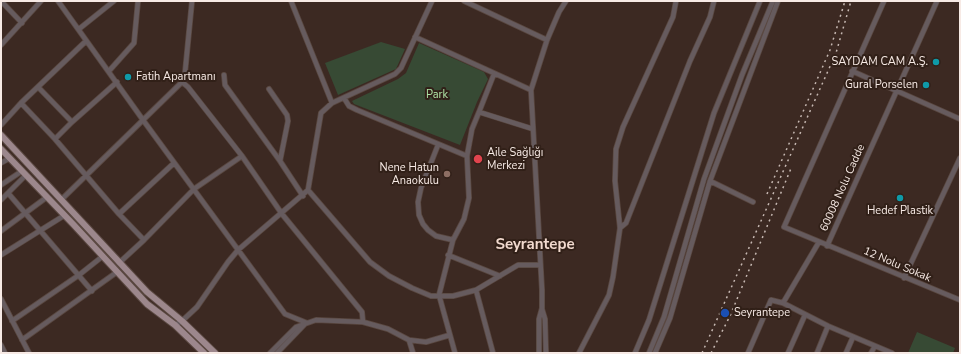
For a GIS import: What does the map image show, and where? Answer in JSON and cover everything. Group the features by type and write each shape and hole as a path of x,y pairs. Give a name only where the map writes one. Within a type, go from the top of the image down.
{"main road":[{"path":"1,135 147,292 182,321 215,353"},
{"path":"1,149 65,215 147,304 175,325 204,353"}],"street":[{"path":"1,1 22,23"},
{"path":"1,45 41,1"},
{"path":"58,1 174,163 286,314 306,323"},
{"path":"79,29 114,1"},
{"path":"109,71 134,43 138,1"},
{"path":"62,199 182,82 185,73 192,1"},
{"path":"291,1 332,103"},
{"path":"175,325 182,321 197,307 238,250 303,196 308,190 321,113 332,103 395,74 401,68 432,1"},
{"path":"464,1 546,40"},
{"path":"546,353 545,319 542,308 531,90 546,40 559,12 566,1"},
{"path":"579,353 609,295 620,228 615,181 616,149 623,127 673,17 676,1"},
{"path":"620,228 626,222 690,61 710,17 714,1"},
{"path":"635,353 649,320 714,113 760,1"},
{"path":"649,353 664,317 704,179 742,76 773,1"},
{"path":"655,353 670,318 710,181 778,1"},
{"name":"60008 Nolu Cadde","path":"884,1 852,70 784,227 827,246 936,1"},
{"path":"1,36 6,41"},
{"path":"415,37 531,90"},
{"path":"1,125 86,41"},
{"path":"852,70 960,119"},
{"path":"454,353 439,295 448,255 453,240 464,219 469,198 467,156 472,129 494,74"},
{"path":"224,75 225,85 280,161 303,196"},
{"path":"55,139 117,82"},
{"path":"182,82 242,156 282,214 362,312 363,322"},
{"path":"39,88 72,122"},
{"path":"269,89 287,115 288,121 280,161"},
{"path":"344,98 349,106 357,110 467,156"},
{"path":"22,103 119,214 144,240"},
{"path":"479,112 533,129"},
{"path":"438,145 421,188 418,202 419,215 423,224 436,236 453,240"},
{"path":"119,263 194,189 242,156"},
{"path":"1,163 10,158"},
{"path":"904,278 960,158"},
{"path":"119,214 174,163"},
{"path":"1,185 24,173"},
{"path":"1,200 24,173"},
{"path":"710,181 753,202"},
{"path":"308,190 370,262 389,276 431,296 453,296 476,290 518,265 540,265"},
{"path":"8,193 92,291"},
{"path":"1,231 47,197"},
{"path":"1,255 65,215"},
{"path":"783,303 819,242"},
{"name":"12 Nolu Sokak","path":"827,246 960,300"},
{"path":"448,255 500,276"},
{"path":"12,321 79,275 103,256"},
{"path":"22,340 117,272"},
{"path":"476,290 493,353"},
{"path":"1,299 3,307 29,353"},
{"path":"748,353 771,300 783,303 828,326 892,353"},
{"path":"540,353 539,319 542,308"},
{"path":"788,353 805,315"},
{"path":"270,353 296,327 316,320 363,322 388,329 409,340 426,342 450,335"},
{"path":"277,353 306,323"},
{"path":"816,353 828,326"},
{"path":"846,353 853,337"},
{"path":"409,340 413,353"},
{"path":"1,345 5,353"},
{"path":"872,353 875,346"}],"green space":[{"path":"381,42 405,49 396,69 338,95 325,63"},
{"name":"Park","path":"419,43 484,72 488,79 460,145 354,104 352,101 398,79 406,73"},
{"path":"917,332 955,348 953,353 908,353"}],"railway":[{"path":"767,194 830,50 845,1"},
{"path":"702,353 836,53 851,1"},
{"path":"711,353 730,316 792,166"}],"place":[{"name":"SAYDAM CAM A.Ş.","path":"936,62"},
{"name":"Fatih Apartmanı","path":"128,77"},
{"name":"Gural Porselen","path":"926,85"},
{"name":"Aile Sağlığı Merkezi","path":"478,159"},
{"name":"Nene Hatun Anaokulu","path":"447,174"},
{"name":"Hedef Plastik","path":"900,198"},
{"name":"Seyrantepe","path":"725,313"}],"district":[{"name":"Seyrantepe","path":"535,245"}]}
